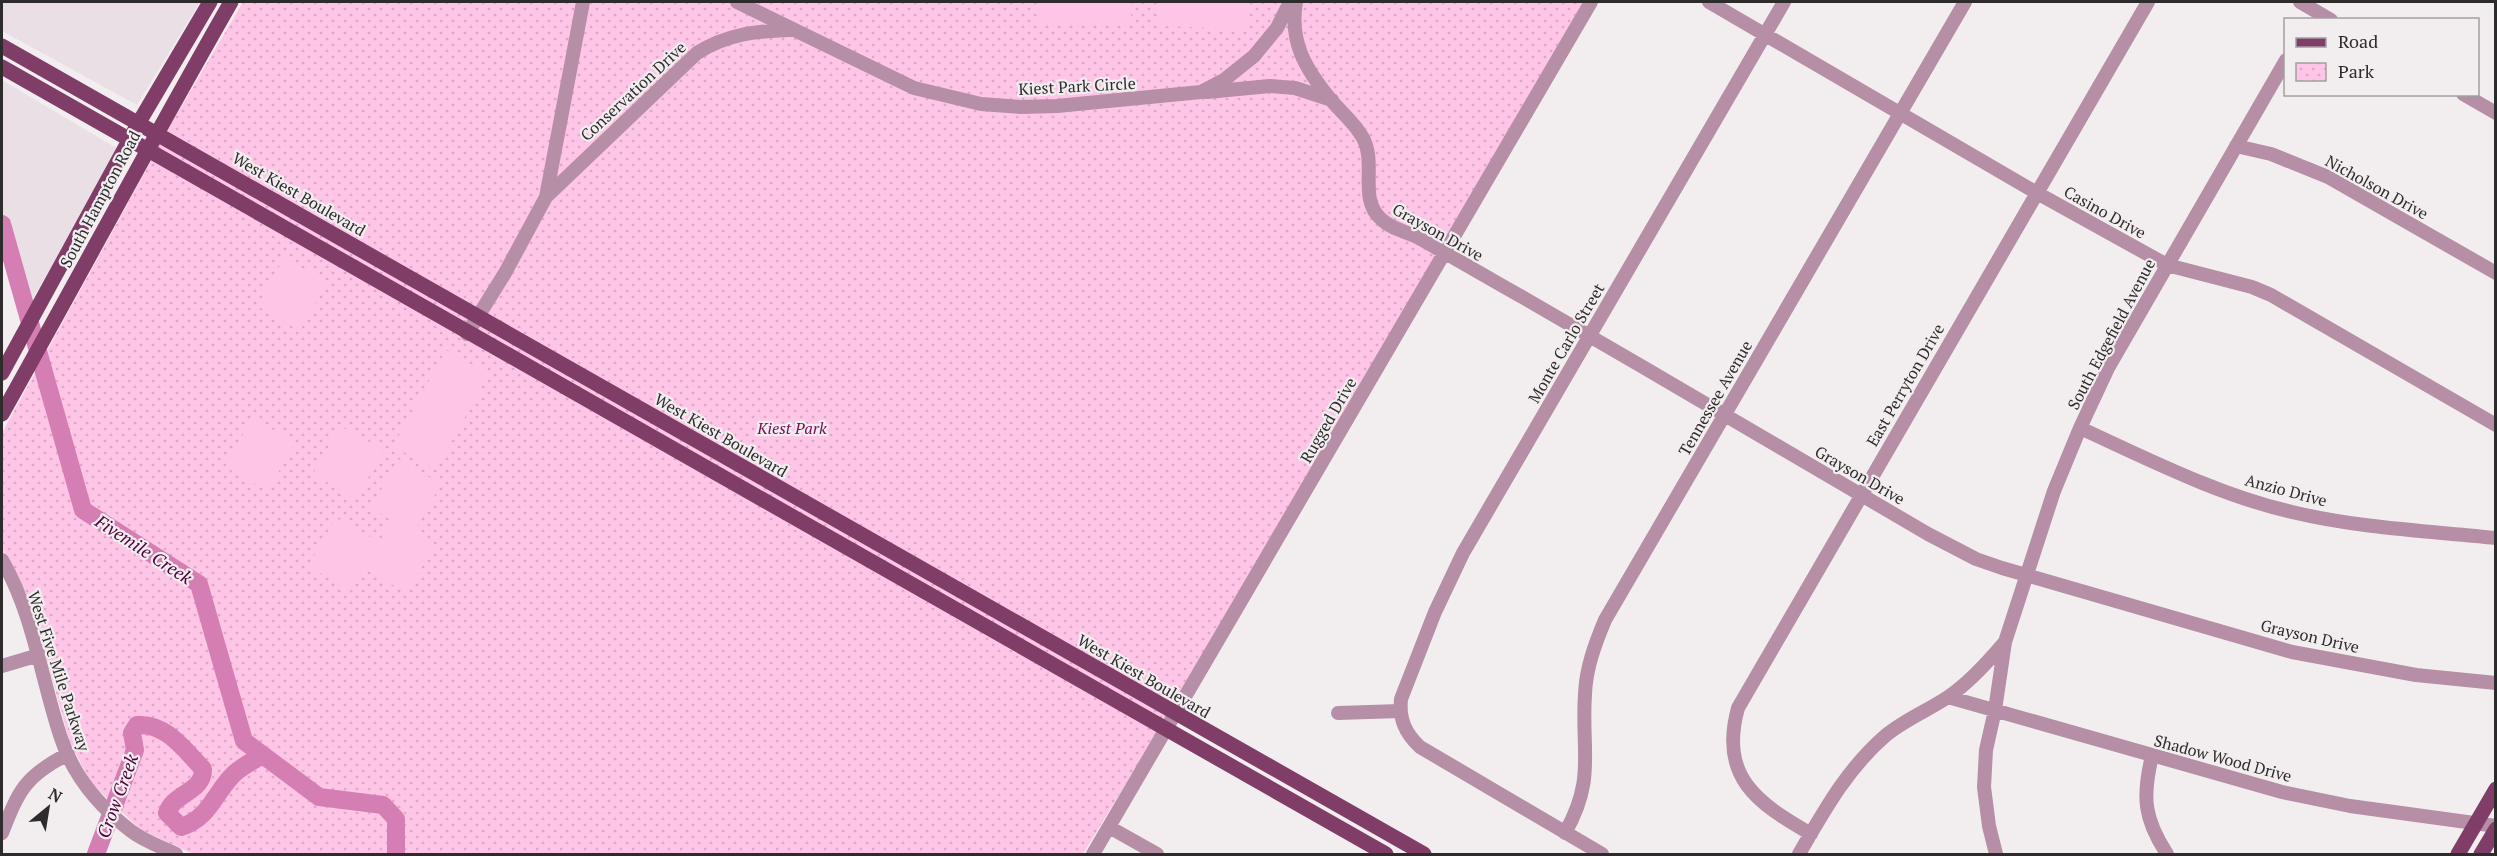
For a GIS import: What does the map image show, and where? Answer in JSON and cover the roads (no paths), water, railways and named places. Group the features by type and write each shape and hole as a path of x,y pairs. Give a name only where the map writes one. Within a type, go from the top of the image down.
{"main road":[{"name":"South Hampton Road","path":"2,373 138,124 210,2"},
{"name":"South Hampton Road","path":"2,414 146,151 231,2"},
{"name":"West Kiest Boulevard","path":"2,46 1424,855"},
{"path":"2,67 467,334 1386,855"},
{"path":"77,235 96,246"},
{"path":"2458,855 2496,789"},
{"path":"1366,843 1375,827"},
{"path":"2481,855 2496,827"}],"street":[{"name":"Conservation Drive","path":"467,334 505,273 546,197 583,2"},
{"name":"Kiest Park Circle","path":"737,2 914,88 948,98 981,104 1056,106 1201,92 1224,80 1254,56 1277,28 1290,2"},
{"name":"Grayson Drive","path":"1296,2 1294,27 1296,46 1305,63 1332,100 1353,122 1364,139 1369,156 1369,198 1374,213 1389,226 1414,236 1860,494 1976,559 2027,575 2292,652 2416,675 2496,683"},
{"name":"Rugged Drive","path":"1093,855 1591,2"},
{"name":"Casino Drive","path":"1709,2 2037,193 2167,265 2252,287 2271,295 2496,426"},
{"name":"Monte Carlo Street","path":"1400,711 1406,682 1463,553 1784,2"},
{"name":"Tennessee Avenue","path":"1565,833 1577,812 1583,790 1587,758 1585,693 1588,669 1605,620 1965,2"},
{"name":"East Perryton Drive","path":"1811,834 1773,812 1754,795 1740,773 1732,752 1732,728 1738,708 1745,692 2148,2"},
{"path":"2300,2 2328,18"},
{"name":"Conservation Drive","path":"546,197 697,53 712,44 736,35 753,31 792,30"},
{"name":"South Edgefield Avenue","path":"1996,855 1989,826 1984,787 1986,750 1995,710 2005,642 2054,491 2108,368 2284,63"},
{"name":"Grayson Drive","path":"1201,92 1270,87 1295,88 1332,100"},
{"path":"2466,96 2496,113"},
{"name":"Nicholson Drive","path":"2236,146 2271,154 2328,177 2496,273"},
{"name":"Anzio Drive","path":"2080,428 2196,481 2291,512 2353,523 2496,538"},
{"name":"West Five Mile Parkway","path":"2,560 26,615 61,738 68,754 92,794 132,832 176,855"},
{"name":"South Edgefield Avenue","path":"1799,855 1837,788 1877,744 1904,722 1948,698 1981,669 2005,642"},
{"path":"2,666 39,655"},
{"name":"Shadow Wood Drive","path":"1948,698 2282,792 2350,806 2496,827"},
{"path":"1338,713 1400,711 1403,724 1411,738 1420,747 1602,855"},
{"path":"2,833 24,785 38,771 68,754"},
{"path":"2152,756 2145,792 2146,807 2156,838 2167,855"},
{"path":"1109,827 1157,855"}],"waterway":[{"name":"Fivemile Creek","path":"2,224 83,510 199,584 244,741 319,797 383,805 396,819 396,854"},
{"name":"Crow Creek","path":"96,854 135,750 132,733 137,725 147,725 166,733 203,769 199,783 175,801 167,813 181,827 198,818 234,774 262,755"}],"park label":[{"name":"Kiest Park","path":"792,428"}]}
